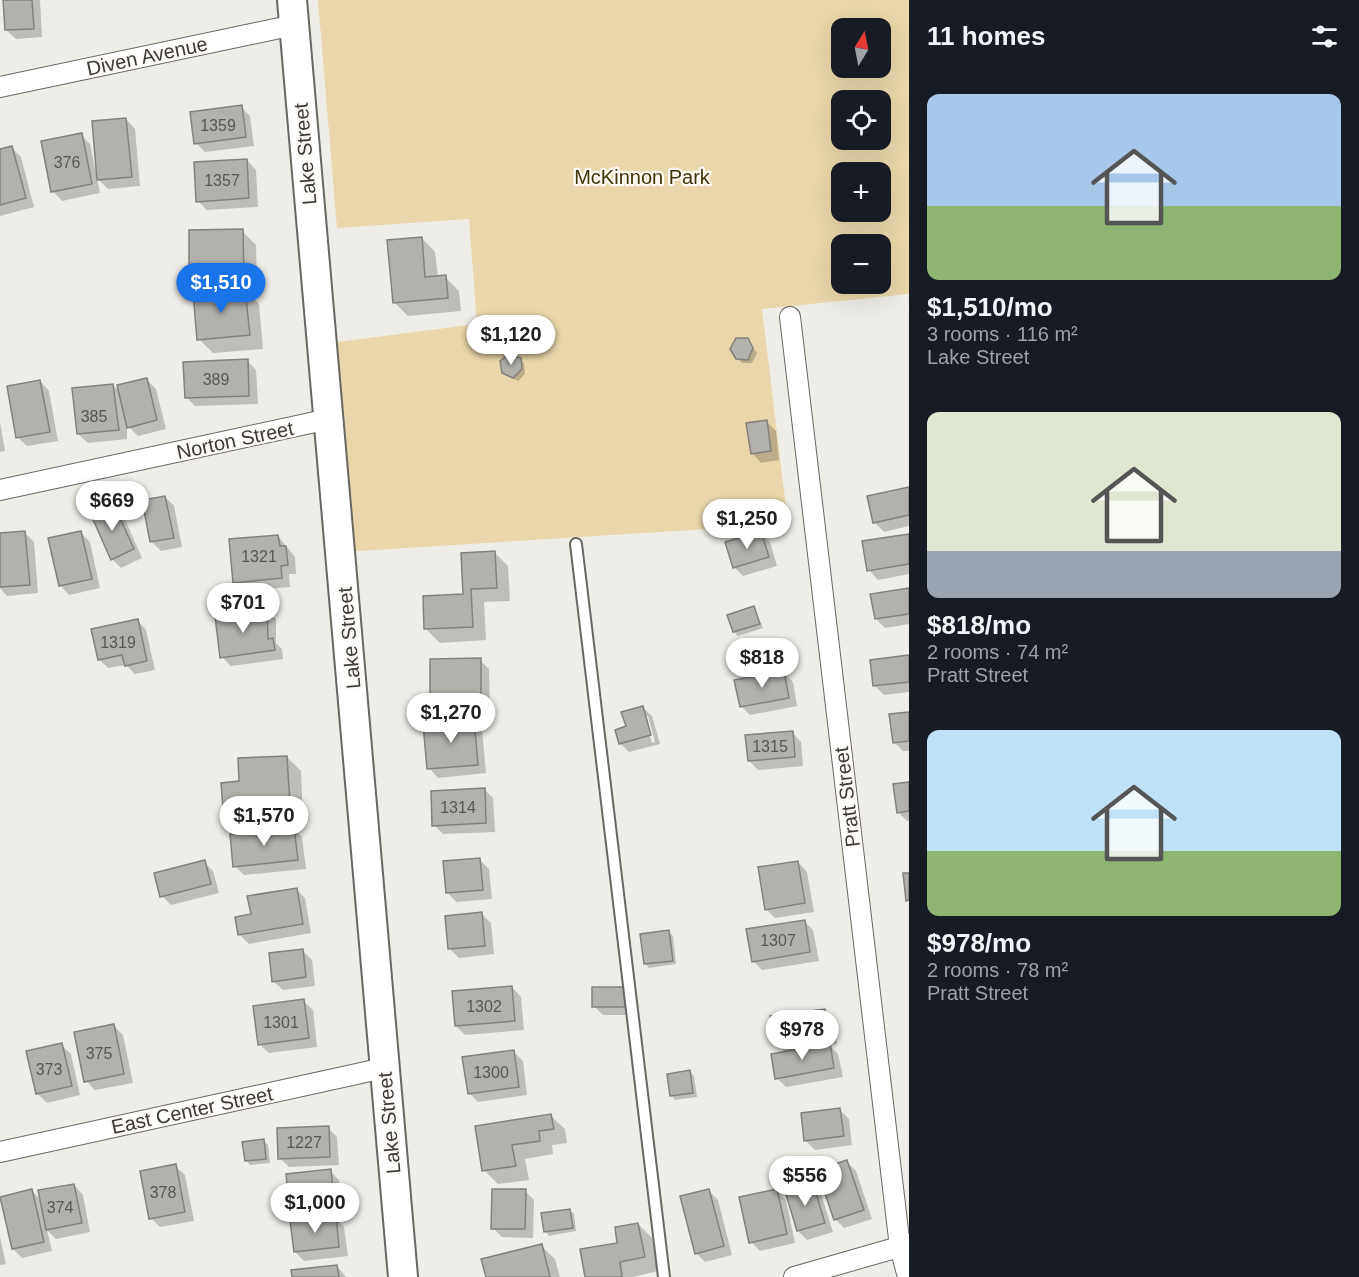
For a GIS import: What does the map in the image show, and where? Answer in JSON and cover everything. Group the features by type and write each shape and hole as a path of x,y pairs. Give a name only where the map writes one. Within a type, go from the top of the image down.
{"main road":[{"name":"Lake Street","path":"293,12 403,1277"}],"street":[{"name":"Diven Avenue","path":"0,87 293,12"},
{"name":"Pratt Street","path":"790,317 908,1277"},
{"name":"Norton Street","path":"0,490 329,419"},
{"name":"East Center Street","path":"0,1152 384,1068"},
{"path":"794,1277 905,1246"}],"lane":[{"path":"576,544 664,1277"}],"green space":[{"name":"McKinnon Park","path":"318,0 909,0 909,294 762,309 788,524 342,552 322,344 477,324 469,219 337,228"}],"building":[{"path":"3,0 32,0 34,29 5,30"},
{"path":"242,105 246,137 194,144 190,112"},
{"path":"126,118 132,177 97,180 92,121"},
{"path":"82,133 92,184 51,192 41,141"},
{"path":"12,146 26,198 0,205 0,149"},
{"path":"247,159 249,198 196,202 194,162"},
{"path":"243,229 244,276 189,276 189,230"},
{"path":"422,237 425,277 446,275 448,298 393,303 387,240"},
{"path":"245,289 250,335 197,340 193,293"},
{"path":"736,338 748,338 753,348 748,360 736,359 730,349"},
{"path":"509,354 521,358 522,369 513,378 502,373 500,361"},
{"path":"248,359 249,396 185,398 183,362"},
{"path":"147,378 157,420 127,428 117,385"},
{"path":"40,380 50,432 16,438 7,386"},
{"path":"113,384 119,430 77,434 72,388"},
{"path":"767,420 771,451 751,454 746,423"},
{"path":"909,487 909,515 873,523 867,496"},
{"path":"165,496 174,538 150,542 142,500"},
{"path":"114,505 134,549 111,560 91,515"},
{"path":"25,531 30,585 0,587 0,533"},
{"path":"81,531 92,579 59,586 48,538"},
{"path":"761,531 769,557 733,568 725,542"},
{"path":"909,534 909,564 867,571 862,541"},
{"path":"278,535 280,546 286,546 288,565 281,566 282,578 233,583 229,539"},
{"path":"495,551 497,588 471,589 473,627 424,629 423,596 463,594 461,553"},
{"path":"909,588 909,614 875,619 870,594"},
{"path":"754,606 760,624 733,632 727,615"},
{"path":"267,609 268,639 273,638 275,650 220,658 215,616"},
{"path":"138,619 147,661 125,666 122,655 98,660 91,629"},
{"path":"909,655 909,682 873,686 870,660"},
{"path":"481,658 481,702 430,703 430,659"},
{"path":"784,671 789,698 740,707 734,680"},
{"path":"643,706 651,735 619,744 615,730 626,726 621,712"},
{"path":"909,712 909,741 893,743 889,714"},
{"path":"474,719 478,765 427,769 423,724"},
{"path":"793,731 795,757 748,761 745,735"},
{"path":"287,756 290,804 223,808 221,783 239,781 238,758"},
{"path":"909,782 909,811 897,813 893,784"},
{"path":"485,788 486,823 432,826 431,791"},
{"path":"294,827 298,860 233,867 230,834"},
{"path":"480,858 483,890 446,893 443,861"},
{"path":"205,860 211,884 160,897 154,873"},
{"path":"798,861 805,903 765,910 758,867"},
{"path":"903,873 909,873 909,900 906,901"},
{"path":"297,888 303,924 238,935 235,917 251,914 247,896"},
{"path":"482,912 485,946 448,949 445,916"},
{"path":"805,920 810,952 752,962 746,929"},
{"path":"669,930 673,961 644,964 640,934"},
{"path":"303,949 306,977 272,982 269,953"},
{"path":"512,986 515,1021 455,1026 452,991"},
{"path":"592,987 624,987 625,1007 592,1007"},
{"path":"304,999 309,1038 258,1045 253,1006"},
{"path":"825,1009 828,1035 773,1042 770,1016"},
{"path":"114,1024 124,1074 84,1082 74,1032"},
{"path":"62,1043 72,1086 36,1094 26,1051"},
{"path":"830,1043 834,1068 775,1079 771,1054"},
{"path":"514,1050 519,1087 468,1094 462,1057"},
{"path":"690,1070 693,1093 670,1096 667,1074"},
{"path":"840,1108 844,1136 804,1141 801,1113"},
{"path":"551,1114 554,1129 539,1131 540,1141 512,1145 516,1166 482,1171 475,1126"},
{"path":"329,1126 330,1157 278,1159 277,1128"},
{"path":"264,1139 266,1159 245,1161 242,1142"},
{"path":"847,1160 864,1210 834,1220 817,1170"},
{"path":"176,1164 185,1212 149,1219 140,1171"},
{"path":"331,1169 334,1201 289,1206 286,1174"},
{"path":"813,1183 825,1223 797,1231 785,1191"},
{"path":"74,1184 82,1223 46,1230 38,1190"},
{"path":"32,1189 44,1242 12,1249 0,1197"},
{"path":"492,1189 526,1189 525,1229 491,1229"},
{"path":"709,1189 724,1246 695,1254 680,1196"},
{"path":"777,1189 787,1234 749,1243 739,1197"},
{"path":"570,1209 573,1228 544,1232 541,1213"},
{"path":"336,1216 339,1247 294,1252 290,1221"},
{"path":"638,1223 645,1257 620,1262 622,1277 585,1277 580,1249 617,1243 615,1227"},
{"path":"542,1244 550,1277 486,1277 481,1259"},
{"path":"337,1265 339,1277 292,1277 291,1270"}]}
